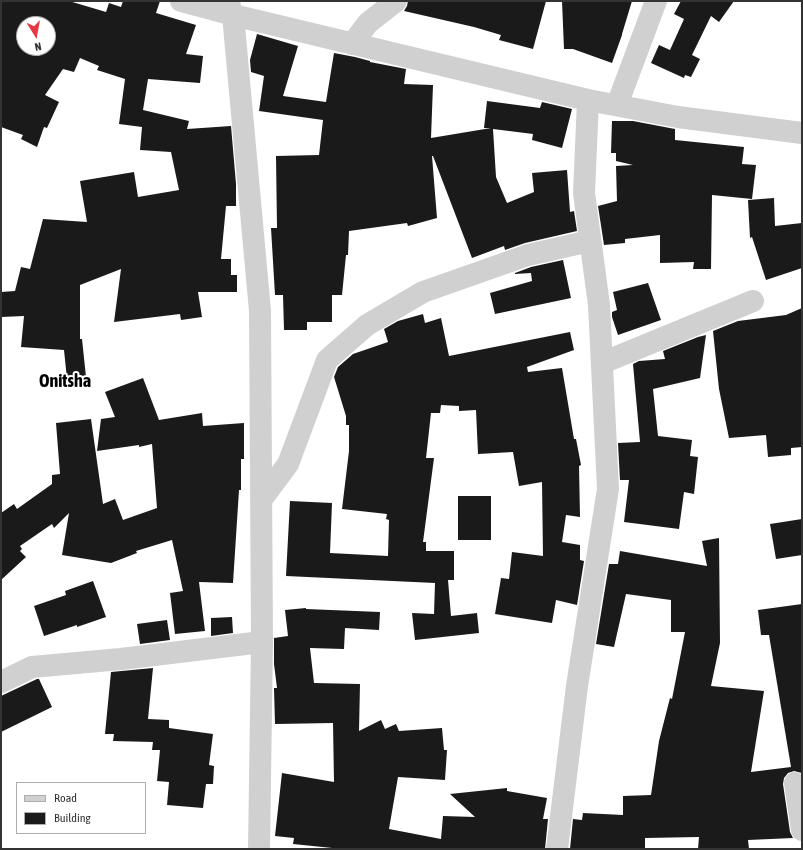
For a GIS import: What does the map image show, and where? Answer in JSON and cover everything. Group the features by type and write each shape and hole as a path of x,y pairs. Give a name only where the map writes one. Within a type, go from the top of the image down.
{"street":[{"path":"181,1 230,8 352,44 588,100 678,117 802,132"},
{"path":"352,44 368,23 396,1"},
{"path":"617,105 656,1"},
{"path":"230,8 260,311 262,642 259,849"},
{"path":"557,849 578,686 608,489 599,305 584,193 588,100"},
{"path":"262,499 288,464 327,360 367,325 423,292 528,255 590,241"},
{"path":"602,363 753,301"},
{"path":"1,682 32,666 121,659 262,642"},
{"path":"795,783 802,830"}],"building":[{"path":"1,1 69,1 106,12 109,3 121,7 123,1 160,1 156,13 196,25 186,54 203,56 200,83 148,79 143,110 189,121 187,129 231,126 236,184 236,206 226,206 221,259 231,259 231,275 237,275 237,292 198,292 202,317 181,320 180,314 114,322 121,269 80,285 80,339 82,339 86,377 67,379 64,350 21,347 24,316 1,317 1,292 15,291 21,267 30,269 43,219 87,222 80,181 134,172 138,197 179,190 171,152 140,150 142,127 119,124 125,79 97,70 99,66 80,58 74,72 63,69 45,95 59,102 47,128 44,127 37,147 21,139 23,135 1,127"},
{"path":"408,1 546,1 533,49 499,40 501,35 474,27 404,11"},
{"path":"562,1 632,1 612,63 573,49 564,49"},
{"path":"681,1 734,1 719,22 711,16 692,55 700,59 691,77 685,75 684,78 651,63 659,45 670,50 684,19 674,14"},
{"path":"257,34 298,46 283,96 326,102 334,53 406,69 404,84 433,85 431,138 491,128 484,128 487,101 540,108 542,102 572,109 562,148 532,140 533,134 493,129 496,177 507,203 534,192 532,173 567,170 570,212 574,211 577,231 525,243 505,250 504,246 472,258 432,156 437,218 408,226 407,223 349,231 348,255 346,255 342,295 332,295 332,322 307,322 307,330 284,330 283,295 275,295 271,228 277,228 276,156 319,155 323,120 259,111 264,76 251,72 250,60"},
{"path":"612,121 633,121 675,129 675,140 744,147 742,164 756,165 752,199 712,195 711,269 693,269 694,262 660,263 660,235 625,239 625,243 604,245 598,206 617,201 616,166 633,165 616,161 616,153 611,153"},
{"path":"774,198 775,226 802,223 802,268 766,280 752,237 750,238 748,200"},
{"path":"563,260 571,298 495,314 490,293 532,281 531,273 515,273 531,267"},
{"path":"648,283 661,320 618,335 612,317 612,312 617,310 613,292"},
{"path":"802,308 802,447 791,448 791,455 768,457 766,435 729,438 719,389 713,331 738,321 786,315"},
{"path":"423,314 425,323 441,318 449,356 570,332 574,350 527,367 528,372 562,368 574,439 576,439 581,465 579,466 580,517 566,515 562,542 580,545 580,560 584,561 577,605 556,600 552,623 495,614 501,578 509,579 512,552 543,556 542,482 519,486 513,452 478,454 476,410 459,411 459,406 441,405 440,413 431,413 426,458 434,458 423,542 426,542 426,551 454,551 454,580 448,580 451,616 477,613 479,633 415,640 412,613 434,614 435,583 286,576 290,501 332,503 330,553 388,556 389,520 386,519 387,514 342,509 349,451 349,425 346,425 346,416 334,377 338,367 353,354 388,342 384,329 398,321"},
{"path":"706,335 700,378 653,389 658,436 692,440 690,456 698,457 694,494 684,492 679,529 624,522 629,480 620,480 618,443 640,442 633,364 639,361 665,359 663,351"},
{"path":"143,378 159,420 202,413 203,426 244,423 244,459 241,459 241,490 239,490 233,583 199,582 205,631 175,634 170,593 183,591 172,540 136,551 137,553 111,563 62,555 69,513 54,528 52,524 20,546 22,549 20,551 26,557 1,580 1,513 14,504 17,509 52,484 52,475 60,474 56,423 91,419 103,504 115,499 123,520 157,508 152,444 139,447 139,445 97,451 101,419 115,417 105,392"},
{"path":"458,496 491,496 491,540 458,540"},
{"path":"802,519 802,555 776,559 770,524"},
{"path":"719,538 720,643 711,686 764,691 751,772 791,767 769,635 761,635 758,610 802,604 802,773 794,771 788,773 784,778 783,784 790,832 793,838 748,840 749,849 698,849 699,837 645,838 645,849 570,849 573,819 582,820 583,813 623,815 623,796 651,795 659,741 670,698 672,699 685,632 671,632 671,600 626,594 614,647 596,644 609,564 618,564 620,551 707,566 702,541"},
{"path":"93,581 106,617 44,636 34,606 66,595 65,591"},
{"path":"306,608 380,612 379,630 345,628 344,649 310,648 314,683 360,684 359,731 381,720 385,729 396,724 399,731 442,728 444,750 447,750 445,780 398,777 389,829 441,839 443,816 475,817 450,794 507,788 507,791 547,798 543,819 548,819 545,849 342,849 293,844 294,838 275,836 282,773 334,782 333,723 275,724 274,688 277,688 274,664 274,638 288,636 285,610"},
{"path":"232,617 233,633 211,636 211,618"},
{"path":"167,620 170,640 140,644 137,624"},
{"path":"153,668 148,719 169,720 169,728 213,734 209,765 214,766 213,784 206,784 203,808 167,805 169,782 157,781 160,750 152,750 153,742 113,741 114,734 105,734 111,672"},
{"path":"39,679 52,707 1,732 1,696"}],"district":[{"name":"Onitsha","path":"65,381"}]}
